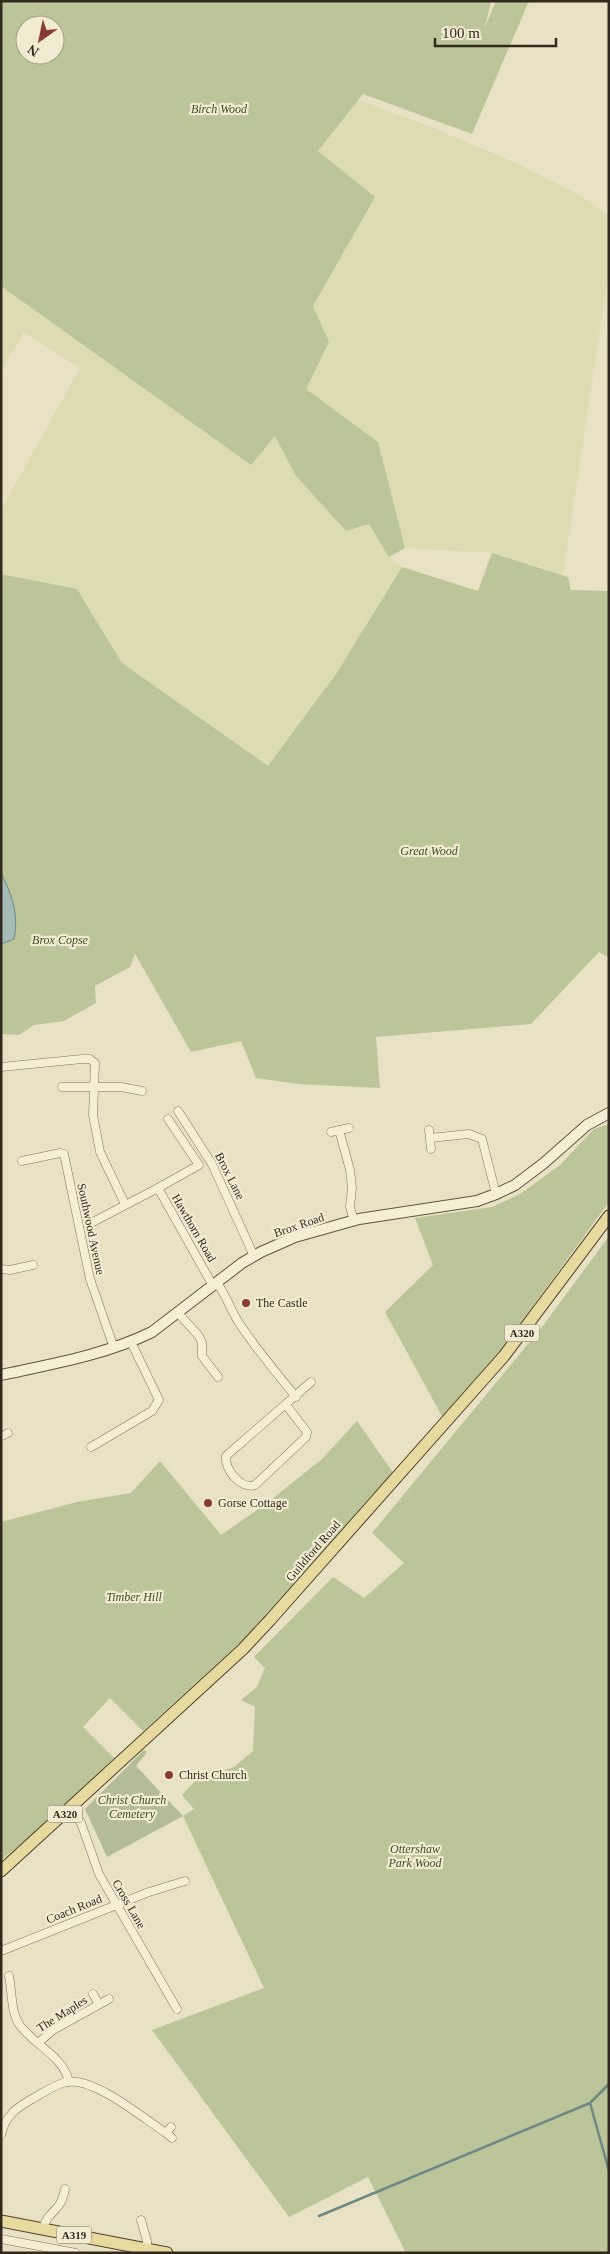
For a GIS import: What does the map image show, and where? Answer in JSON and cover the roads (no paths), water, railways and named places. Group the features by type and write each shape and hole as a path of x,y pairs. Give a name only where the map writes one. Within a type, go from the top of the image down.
{"main road":[{"name":"Guildford Road","path":"1,1871 72,1807 126,1754 243,1649 275,1615 504,1356 609,1216"},
{"name":"A319","path":"1,2222 167,2253"}],"street":[{"path":"1,1067 90,1059 95,1063 93,1115 100,1152 125,1204"},
{"path":"62,1087 121,1087 142,1091"},
{"name":"Brox Lane","path":"178,1111 212,1164 254,1256"},
{"name":"Brox Road","path":"1,1375 114,1348 131,1342 152,1332 254,1256 294,1237 354,1221 477,1201 496,1194 515,1185 544,1163 587,1125 609,1113"},
{"path":"158,1188 199,1165 168,1119"},
{"path":"349,1128 335,1131 352,1188 350,1207 354,1221"},
{"path":"431,1149 430,1134 469,1134 482,1139 496,1194"},
{"name":"Southwood Avenue","path":"22,1161 60,1153 64,1154 90,1279 114,1348"},
{"name":"Hawthorn Road","path":"91,1223 158,1188 215,1284 225,1294 232,1312 241,1327 296,1397"},
{"path":"1,1269 10,1270 33,1265"},
{"path":"178,1313 199,1336 202,1343 202,1356 218,1377"},
{"path":"91,1447 152,1411 159,1400 131,1342"},
{"path":"286,1405 304,1425 307,1432 306,1437 255,1485 249,1487 242,1484 228,1469 225,1461 226,1456 312,1382"},
{"name":"Cross Lane","path":"72,1807 81,1822 99,1874 177,2009"},
{"name":"Coach Road","path":"1,1951 116,1904 185,1881"},
{"name":"The Maples","path":"9,1976 16,2018 27,2034 58,2062 66,2072 69,2082"},
{"name":"The Maples","path":"93,1994 98,2004"},
{"name":"The Maples","path":"38,2043 53,2030 109,1999"},
{"path":"1,2135 9,2114 14,2110 57,2086 69,2082 97,2087 170,2133"},
{"path":"43,2229 47,2217 62,2205 65,2189"},
{"path":"141,2220 147,2240 143,2250"},
{"path":"1,2239 76,2253"}],"water":[{"path":"1,873 11,897 16,921 14,939 1,944"}],"waterway":[{"path":"319,2216 590,2103 609,2084"},
{"path":"590,2103 609,2171"}],"place":[{"name":"The Castle","path":"246,1303"},
{"name":"Gorse Cottage","path":"208,1503"},
{"name":"Christ Church","path":"169,1775"}],"park label":[{"name":"Birch Wood","path":"219,109"},
{"name":"Great Wood","path":"429,851"},
{"name":"Brox Copse","path":"60,940"},
{"name":"Timber Hill","path":"134,1597"},
{"name":"Christ Church Cemetery","path":"132,1807"},
{"name":"Ottershaw Park Wood","path":"415,1856"}]}
